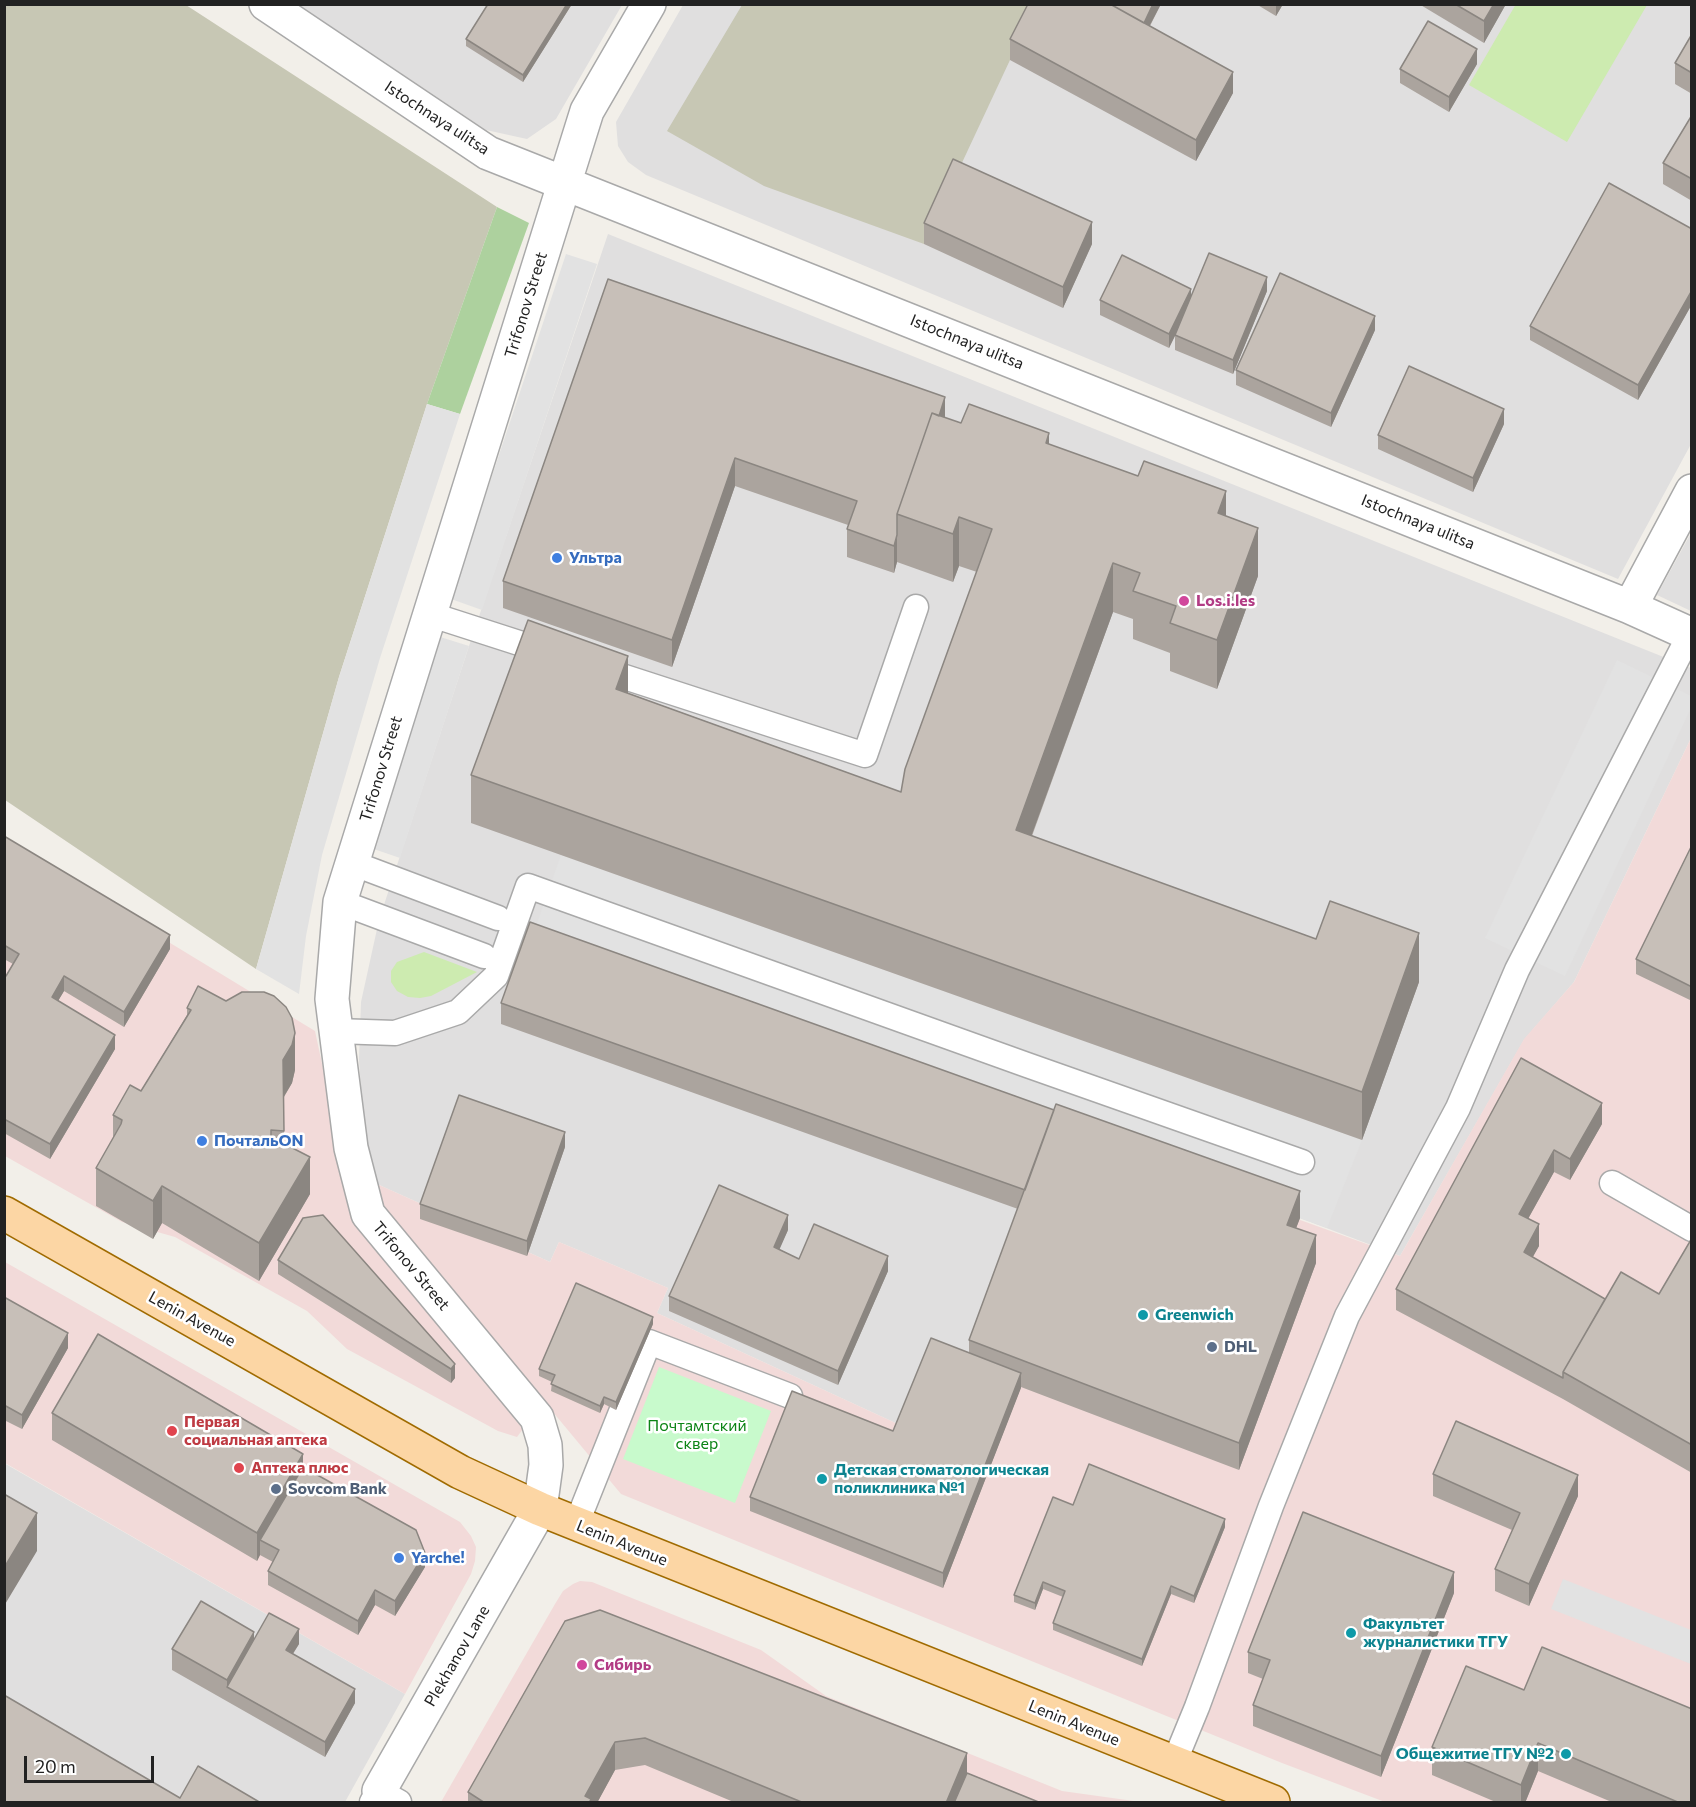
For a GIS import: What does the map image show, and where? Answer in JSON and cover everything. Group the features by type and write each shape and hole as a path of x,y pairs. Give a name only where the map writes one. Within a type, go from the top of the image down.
{"main road":[{"name":"Lenin Avenue","path":"4,1213 460,1472 576,1525 1273,1803"}],"street":[{"name":"Istochnaya ulitsa","path":"266,4 488,153 1630,607 1691,634"},
{"name":"Trifonov Street","path":"540,1509 546,1465 545,1445 537,1418 369,1214 351,1148 332,999 340,902 564,182 587,111 649,4"},
{"path":"1630,607 1692,491"},
{"name":"Plekhanov Lane","path":"383,1799 540,1509"}],"lane":[{"path":"429,614 864,755 916,607"},
{"path":"1174,1763 1271,1506 1347,1316 1458,1108 1517,970 1691,634"},
{"path":"352,863 498,918"},
{"path":"336,1031 395,1033 458,1012 496,976 528,886 1302,1162"},
{"path":"340,902 484,956"},
{"path":"1612,1183 1692,1229"},
{"path":"576,1525 649,1342 790,1396"}],"shaded area":[{"path":"1027,4 1035,12 1010,60 924,244 764,186 667,131 742,5"},
{"path":"4,5 186,5 497,207 427,404 339,677 256,969 5,800"},
{"path":"299,5 622,5 556,119 527,139 486,130"},
{"path":"683,5 1691,5 1691,444 1618,579 646,175 628,162 618,146 616,122"},
{"path":"608,234 1691,668 1691,738 1574,982 1524,1040 1400,1256 1300,1218 969,1368 902,1426 657,1313 668,1288 559,1242 550,1262 377,1184 365,1146 359,1060 361,1002 379,920"},
{"path":"566,254 597,264 482,610 451,599"},
{"path":"427,404 460,414 380,658 322,855 306,936 299,994 256,969 339,677"},
{"path":"1691,533 1691,611 1657,595"},
{"path":"437,636 469,646 400,858 368,847"},
{"path":"1617,660 1691,696 1691,708 1565,976 1485,938"},
{"path":"1691,738 1691,1802 1385,1802 1282,1763 621,1494 385,1210 377,1184 550,1262 559,1242 668,1288 657,1313 902,1426 969,1367 1056,1132 1400,1256 1524,1039 1574,982"},
{"path":"4,842 315,1031 356,1222 523,1429 517,1437 498,1431 347,1349 307,1311 175,1237 122,1222 5,1156"},
{"path":"561,855 1362,1140 1327,1228 530,943"},
{"path":"5,1262 460,1522 476,1547 471,1574 405,1694 5,1463"},
{"path":"4,1463 405,1694 345,1802 5,1802"},
{"path":"1563,1579 1691,1630 1691,1664 1551,1609"},
{"path":"580,1581 592,1582 761,1650 826,1696 1062,1791 1141,1802 441,1802 563,1591"}],"green space":[{"path":"1516,4 1647,5 1567,142 1469,85"},
{"path":"497,207 529,223 460,414 427,404"},
{"path":"424,952 477,972 431,996 408,997 397,991 391,982 391,971 397,962"},
{"name":"Почтамтский сквер","path":"659,1367 771,1411 735,1503 623,1459"}],"building":[{"path":"488,4 567,4 523,75 466,39"},
{"path":"1028,4 1110,4 1233,72 1196,140 1010,39"},
{"path":"1110,4 1153,4 1144,23"},
{"path":"1455,4 1494,4 1484,21"},
{"path":"1428,21 1477,49 1449,97 1400,69"},
{"path":"1692,34 1692,73 1675,63"},
{"path":"1692,115 1692,179 1663,163"},
{"path":"953,159 1092,222 1063,287 924,223"},
{"path":"1609,183 1692,229 1692,290 1638,385 1530,326"},
{"path":"1209,253 1267,277 1233,360 1175,335"},
{"path":"1122,255 1191,289 1169,334 1100,300"},
{"path":"1280,273 1375,316 1331,413 1236,370"},
{"path":"608,279 945,397 939,416 932,413 897,514 897,535 894,546 847,529 857,501 735,458 672,640 503,581"},
{"path":"1409,366 1504,409 1473,478 1378,435"},
{"path":"969,404 1049,433 1046,443 1138,476 1144,461 1226,491 1218,513 1258,528 1217,640 1170,623 1176,606 1133,591 1140,573 1113,563 1016,830 1316,939 1330,901 1419,933 1362,1092 471,775 528,620 628,656 616,689 901,792 905,769 992,529 959,517 953,534 897,514 932,413 961,423"},
{"path":"4,836 170,935 124,1012 64,976 52,997 115,1035 50,1144 4,1119 4,975 6,976 19,954 4,945"},
{"path":"1692,845 1692,987 1636,959"},
{"path":"530,922 1054,1110 1025,1190 501,1003"},
{"name":"ПочтальON","path":"198,986 226,1001 242,992 264,992 274,996 286,1007 292,1018 295,1033 292,1045 283,1060 284,1131 271,1130 271,1137 310,1157 259,1243 162,1186 153,1201 96,1168 121,1124 122,1120 113,1115 130,1085 141,1091 191,1010 187,1008"},
{"path":"1521,1058 1602,1103 1570,1159 1554,1150 1519,1214 1539,1224 1524,1252 1605,1299 1563,1372 1563,1378 1396,1289"},
{"path":"459,1095 565,1132 527,1241 420,1204"},
{"name":"Greenwich","path":"1056,1104 1300,1191 1287,1225 1316,1235 1239,1443 969,1340"},
{"path":"719,1185 788,1215 774,1247 799,1259 814,1224 888,1256 838,1371 669,1296"},
{"path":"323,1215 455,1364 451,1369 278,1260 303,1218"},
{"path":"1692,1238 1692,1445 1563,1372 1621,1272 1659,1294"},
{"path":"576,1283 653,1317 616,1402 604,1397 600,1406 551,1384 555,1375 539,1369"},
{"path":"4,1297 68,1333 22,1415 4,1405"},
{"path":"98,1334 303,1454 257,1533 52,1413"},
{"path":"931,1338 1021,1373 943,1573 750,1497 792,1391 893,1431"},
{"path":"1456,1421 1578,1475 1529,1584 1495,1569 1520,1513 1433,1474"},
{"path":"1089,1464 1225,1519 1194,1596 1171,1586 1142,1659 1053,1623 1065,1591 1043,1582 1035,1603 1014,1595 1053,1497 1073,1505"},
{"path":"303,1467 416,1530 425,1553 395,1601 375,1590 358,1621 268,1571 279,1550 260,1540"},
{"path":"4,1494 37,1513 4,1568"},
{"name":"Факультет журналистики ТГУ","path":"1303,1512 1454,1572 1381,1756 1253,1705 1270,1660 1248,1652"},
{"path":"201,1601 254,1632 227,1680 172,1649"},
{"path":"600,1610 967,1753 946,1803 804,1803 645,1738 615,1742 585,1796 591,1799 589,1803 485,1803 468,1792 565,1621"},
{"path":"269,1613 299,1629 286,1650 355,1689 325,1742 227,1687"},
{"name":"Общежитие ТГУ №2","path":"1542,1647 1692,1709 1692,1803 1680,1803 1538,1743 1521,1785 1432,1747 1466,1666 1524,1690"},
{"path":"4,1695 180,1798 198,1766 261,1803 4,1803"},
{"path":"967,1773 1041,1803 954,1803"}],"place":[{"name":"Ультра","path":"557,558"},
{"name":"Los.i.les","path":"1184,601"},
{"name":"ПочтальON","path":"202,1141"},
{"name":"Greenwich","path":"1143,1315"},
{"name":"DHL","path":"1212,1347"},
{"name":"Первая социальная аптека","path":"172,1431"},
{"name":"Аптека плюс","path":"239,1468"},
{"name":"Детская стоматологическая поликлиника №1","path":"822,1479"},
{"name":"Sovcom Bank","path":"276,1489"},
{"name":"Yarche!","path":"399,1558"},
{"name":"Факультет журналистики ТГУ","path":"1351,1633"},
{"name":"Сибирь","path":"582,1665"},
{"name":"Общежитие ТГУ №2","path":"1566,1754"}]}
